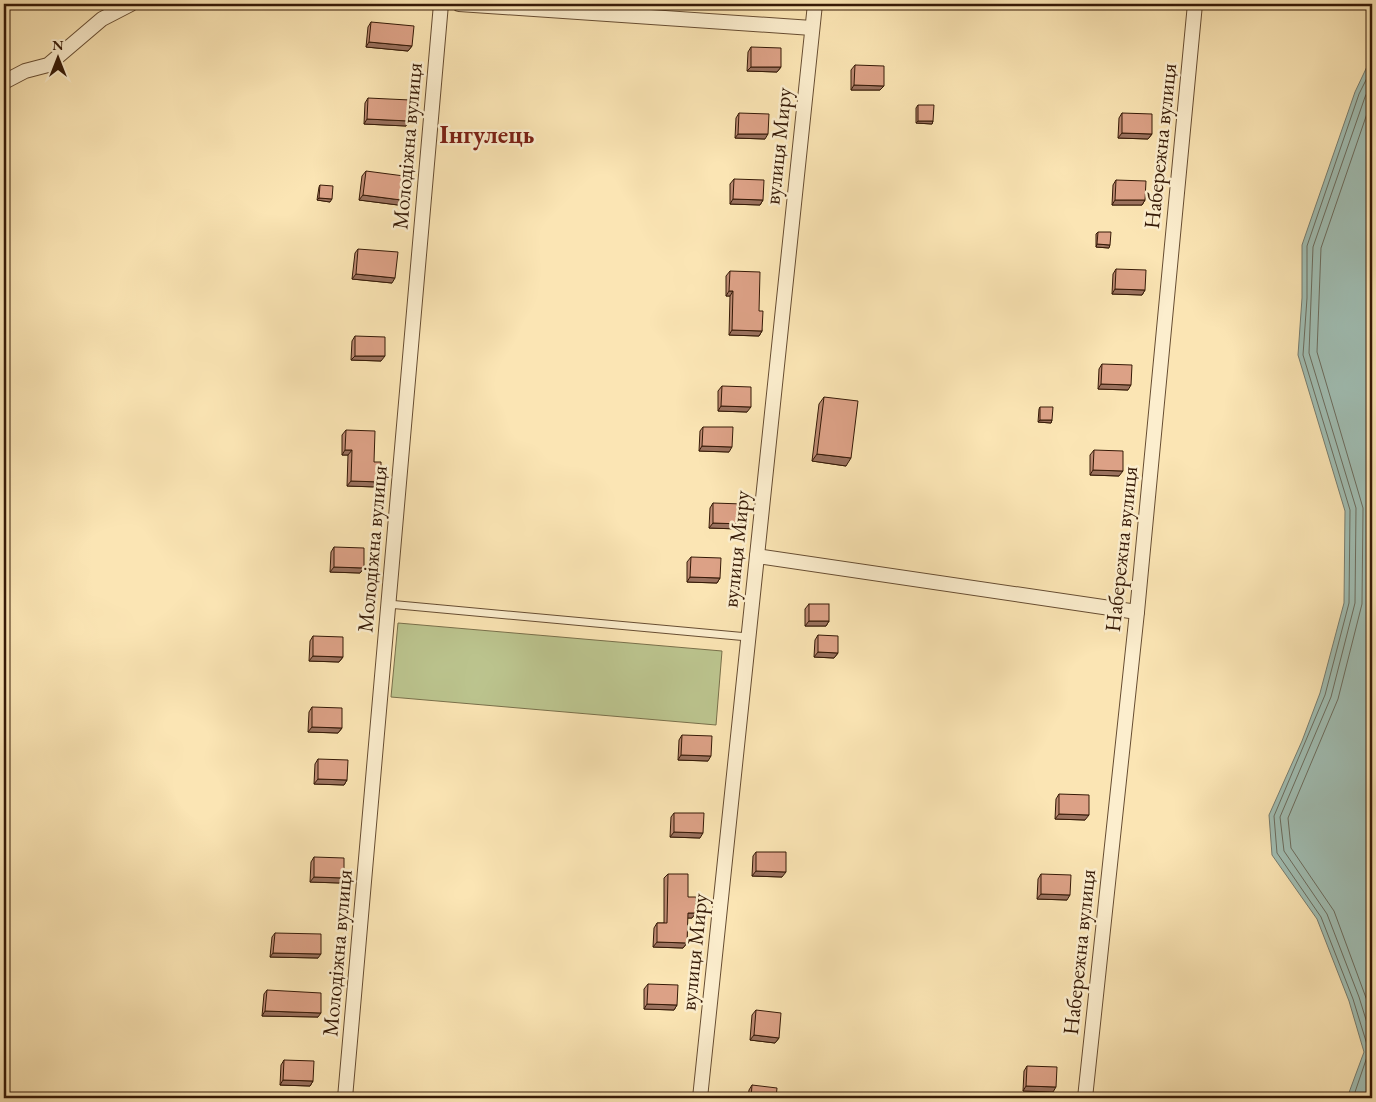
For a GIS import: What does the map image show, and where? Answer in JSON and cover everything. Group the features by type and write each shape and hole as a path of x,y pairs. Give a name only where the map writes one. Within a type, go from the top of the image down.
{"street":[{"path":"4,82 25,71 48,65 102,19 131,4"},
{"name":"Молодіжна вулиця","path":"345,1098 441,4"},
{"path":"459,4 812,28"},
{"name":"вулиця Миру","path":"700,1098 815,4"},
{"name":"Набережна вулиця","path":"1085,1098 1137,612 1195,4"},
{"path":"757,556 1137,612"}],"lane":[{"path":"388,604 748,637"}],"green space":[{"path":"398,623 722,651 716,725 391,697"}],"water":[{"path":"1372,56 1372,1098 1347,1098 1364,1052 1349,1001 1317,919 1272,855 1269,815 1302,741 1320,693 1344,603 1345,511 1298,355 1302,298 1302,245 1355,92"}],"building":[{"path":"371,22 414,26 412,46 369,42"},
{"path":"751,47 781,48 781,67 751,67"},
{"path":"855,65 884,66 884,86 854,85"},
{"path":"368,98 410,100 409,121 367,119"},
{"path":"918,105 934,105 933,121 918,121"},
{"path":"739,113 769,114 768,134 738,134"},
{"path":"1122,113 1152,114 1152,134 1122,133"},
{"path":"366,171 404,176 401,200 363,195"},
{"path":"734,179 764,180 763,200 733,199"},
{"path":"1116,180 1146,181 1145,200 1115,200"},
{"path":"320,185 333,186 332,199 319,198"},
{"path":"1098,232 1111,232 1110,245 1097,244"},
{"path":"358,249 398,252 395,278 356,274"},
{"path":"1116,269 1146,270 1145,290 1115,289"},
{"path":"730,271 760,272 759,311 763,311 762,331 732,330 733,291 729,291"},
{"path":"355,336 385,337 385,356 355,356"},
{"path":"1102,364 1132,365 1131,385 1101,384"},
{"path":"722,386 751,387 751,407 721,406"},
{"path":"824,397 858,401 851,458 817,454"},
{"path":"1040,407 1053,407 1052,420 1040,420"},
{"path":"703,427 733,427 732,447 702,446"},
{"path":"346,430 375,431 374,462 381,462 381,482 351,481 352,450 345,450"},
{"path":"1094,450 1123,451 1123,471 1093,470"},
{"path":"713,503 743,504 742,524 713,523"},
{"path":"334,547 364,548 364,568 334,567"},
{"path":"691,557 721,558 720,578 690,577"},
{"path":"809,604 829,604 829,621 809,621"},
{"path":"818,635 838,636 838,653 818,652"},
{"path":"313,636 343,637 343,657 313,656"},
{"path":"312,707 342,708 342,728 312,727"},
{"path":"682,735 712,736 711,756 681,755"},
{"path":"318,759 348,760 347,780 318,779"},
{"path":"1059,794 1089,795 1089,815 1059,814"},
{"path":"674,813 704,813 703,833 674,832"},
{"path":"756,852 786,852 786,872 756,871"},
{"path":"314,857 344,858 344,878 314,877"},
{"path":"668,874 688,874 688,897 696,897 696,913 688,913 687,943 657,942 657,923 667,923"},
{"path":"1041,874 1071,875 1070,895 1041,894"},
{"path":"275,933 321,934 321,954 273,953"},
{"path":"648,984 678,985 677,1005 647,1004"},
{"path":"267,990 321,993 321,1013 265,1011"},
{"path":"756,1010 781,1013 779,1038 754,1035"},
{"path":"284,1060 314,1061 313,1081 283,1080"},
{"path":"1027,1066 1057,1067 1056,1087 1026,1086"},
{"path":"752,1085 777,1088 776,1098 751,1098"}],"district":[{"name":"Інгулець","path":"487,134"}]}
